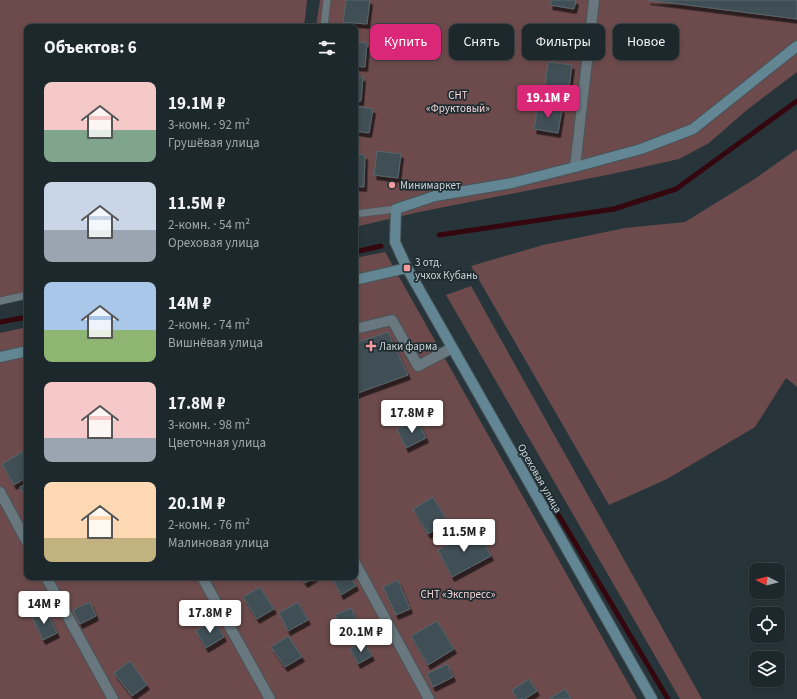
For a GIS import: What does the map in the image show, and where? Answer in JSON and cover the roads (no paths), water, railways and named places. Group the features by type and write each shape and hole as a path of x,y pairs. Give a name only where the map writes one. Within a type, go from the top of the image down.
{"street":[{"path":"575,167 594,0"},
{"path":"396,209 435,196 512,183 575,167 641,149 694,128 797,46"},
{"name":"Ореховая улица","path":"396,209 396,242 407,268 652,699"},
{"path":"358,279 407,268"},
{"path":"358,328 392,320 418,366 452,348"},
{"path":"0,357 24,352"},
{"path":"0,492 24,536"},
{"path":"358,569 429,699"},
{"path":"48,580 113,699"},
{"path":"204,580 270,699"}],"lane":[{"path":"324,24 327,0"},
{"path":"358,214 396,209"},
{"path":"0,301 24,296"}],"waterway":[{"path":"439,235 614,209 676,189 797,101"},
{"path":"358,251 381,246"},
{"path":"0,322 24,318"},
{"path":"549,499 668,699"}],"place":[{"name":"Минимаркет","path":"392,185"},
{"name":"3 отд. учхох Кубань","path":"407,268"},
{"name":"Лаки фарма","path":"371,346"}],"park label":[{"name":"СНТ «Фруктовый»","path":"458,101"},
{"name":"СНТ «Экспресс»","path":"458,594"}]}
